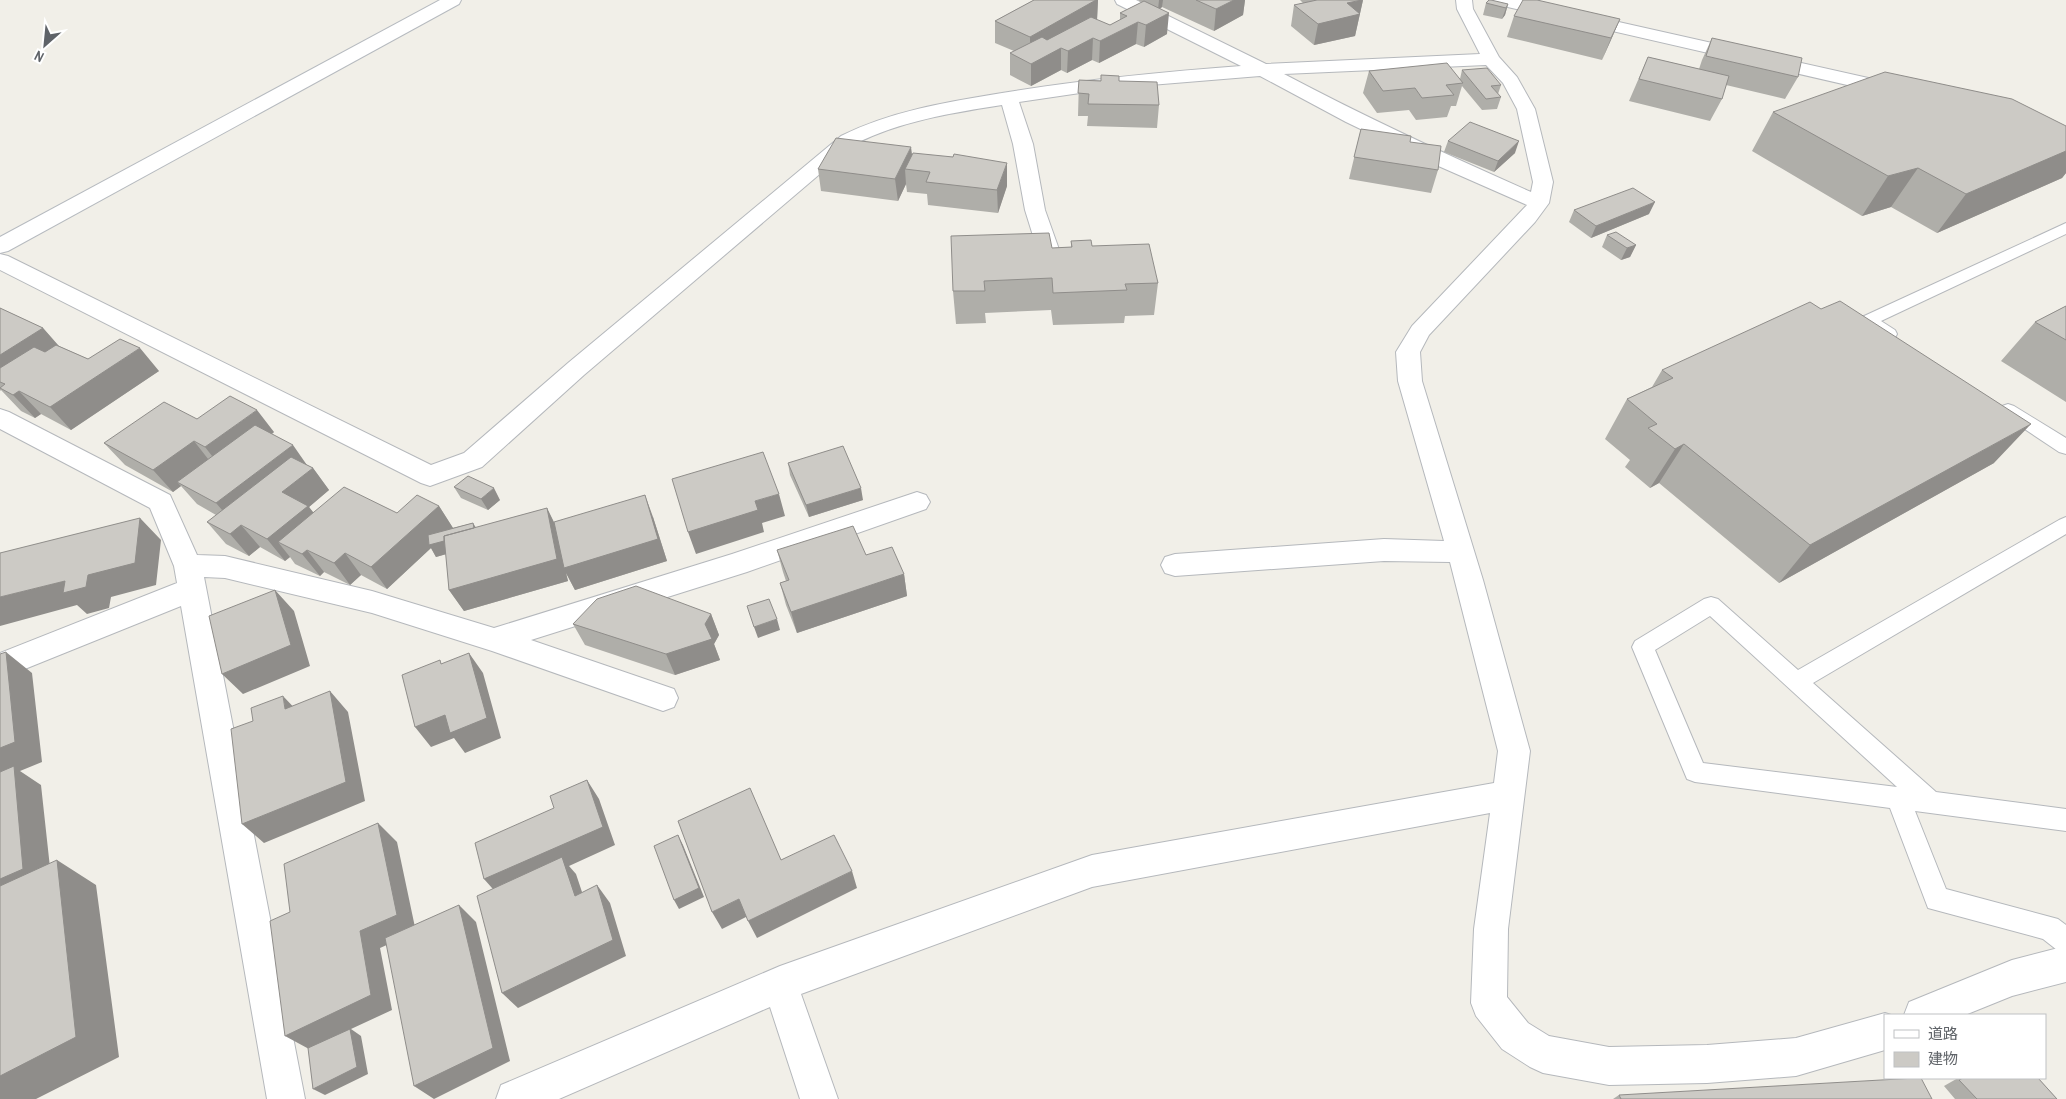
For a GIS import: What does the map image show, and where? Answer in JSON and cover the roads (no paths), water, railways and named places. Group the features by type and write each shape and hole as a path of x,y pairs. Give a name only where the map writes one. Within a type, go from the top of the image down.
{"street":[{"path":"0,246 453,0"},
{"path":"1123,0 1261,69 1353,118 1434,157 1540,202"},
{"path":"1464,0 1465,9 1492,59 1511,81 1526,109 1543,182 1540,202 1528,218 1420,332 1408,352 1410,381 1461,552 1514,751 1491,929 1489,1003 1515,1036 1543,1054 1609,1066 1707,1064 1796,1057 1884,1031"},
{"path":"1499,0 1916,95"},
{"path":"0,261 430,476 473,460 576,369 848,140 866,130 897,120 1009,98 1079,87 1261,69 1492,59"},
{"path":"1009,98 1022,144 1035,210 1050,255"},
{"path":"0,418 161,502 190,578 286,1099"},
{"path":"494,640 737,564 917,502"},
{"path":"1176,565 1384,550 1461,552"},
{"path":"0,666 190,578 226,567 372,602 494,640 664,698"},
{"path":"515,1099 780,984 1092,872 1508,795"},
{"path":"1924,1014 2012,978 2066,964"},
{"path":"780,984 819,1099"}],"lane":[{"path":"1901,342 1868,321 2061,235"},
{"path":"1992,400 2066,447"},
{"path":"1796,682 2066,525"},
{"path":"1930,802 1711,605 1643,647 1695,772 2066,820"},
{"path":"1898,798 1937,899 2049,928 2066,941"}]}
